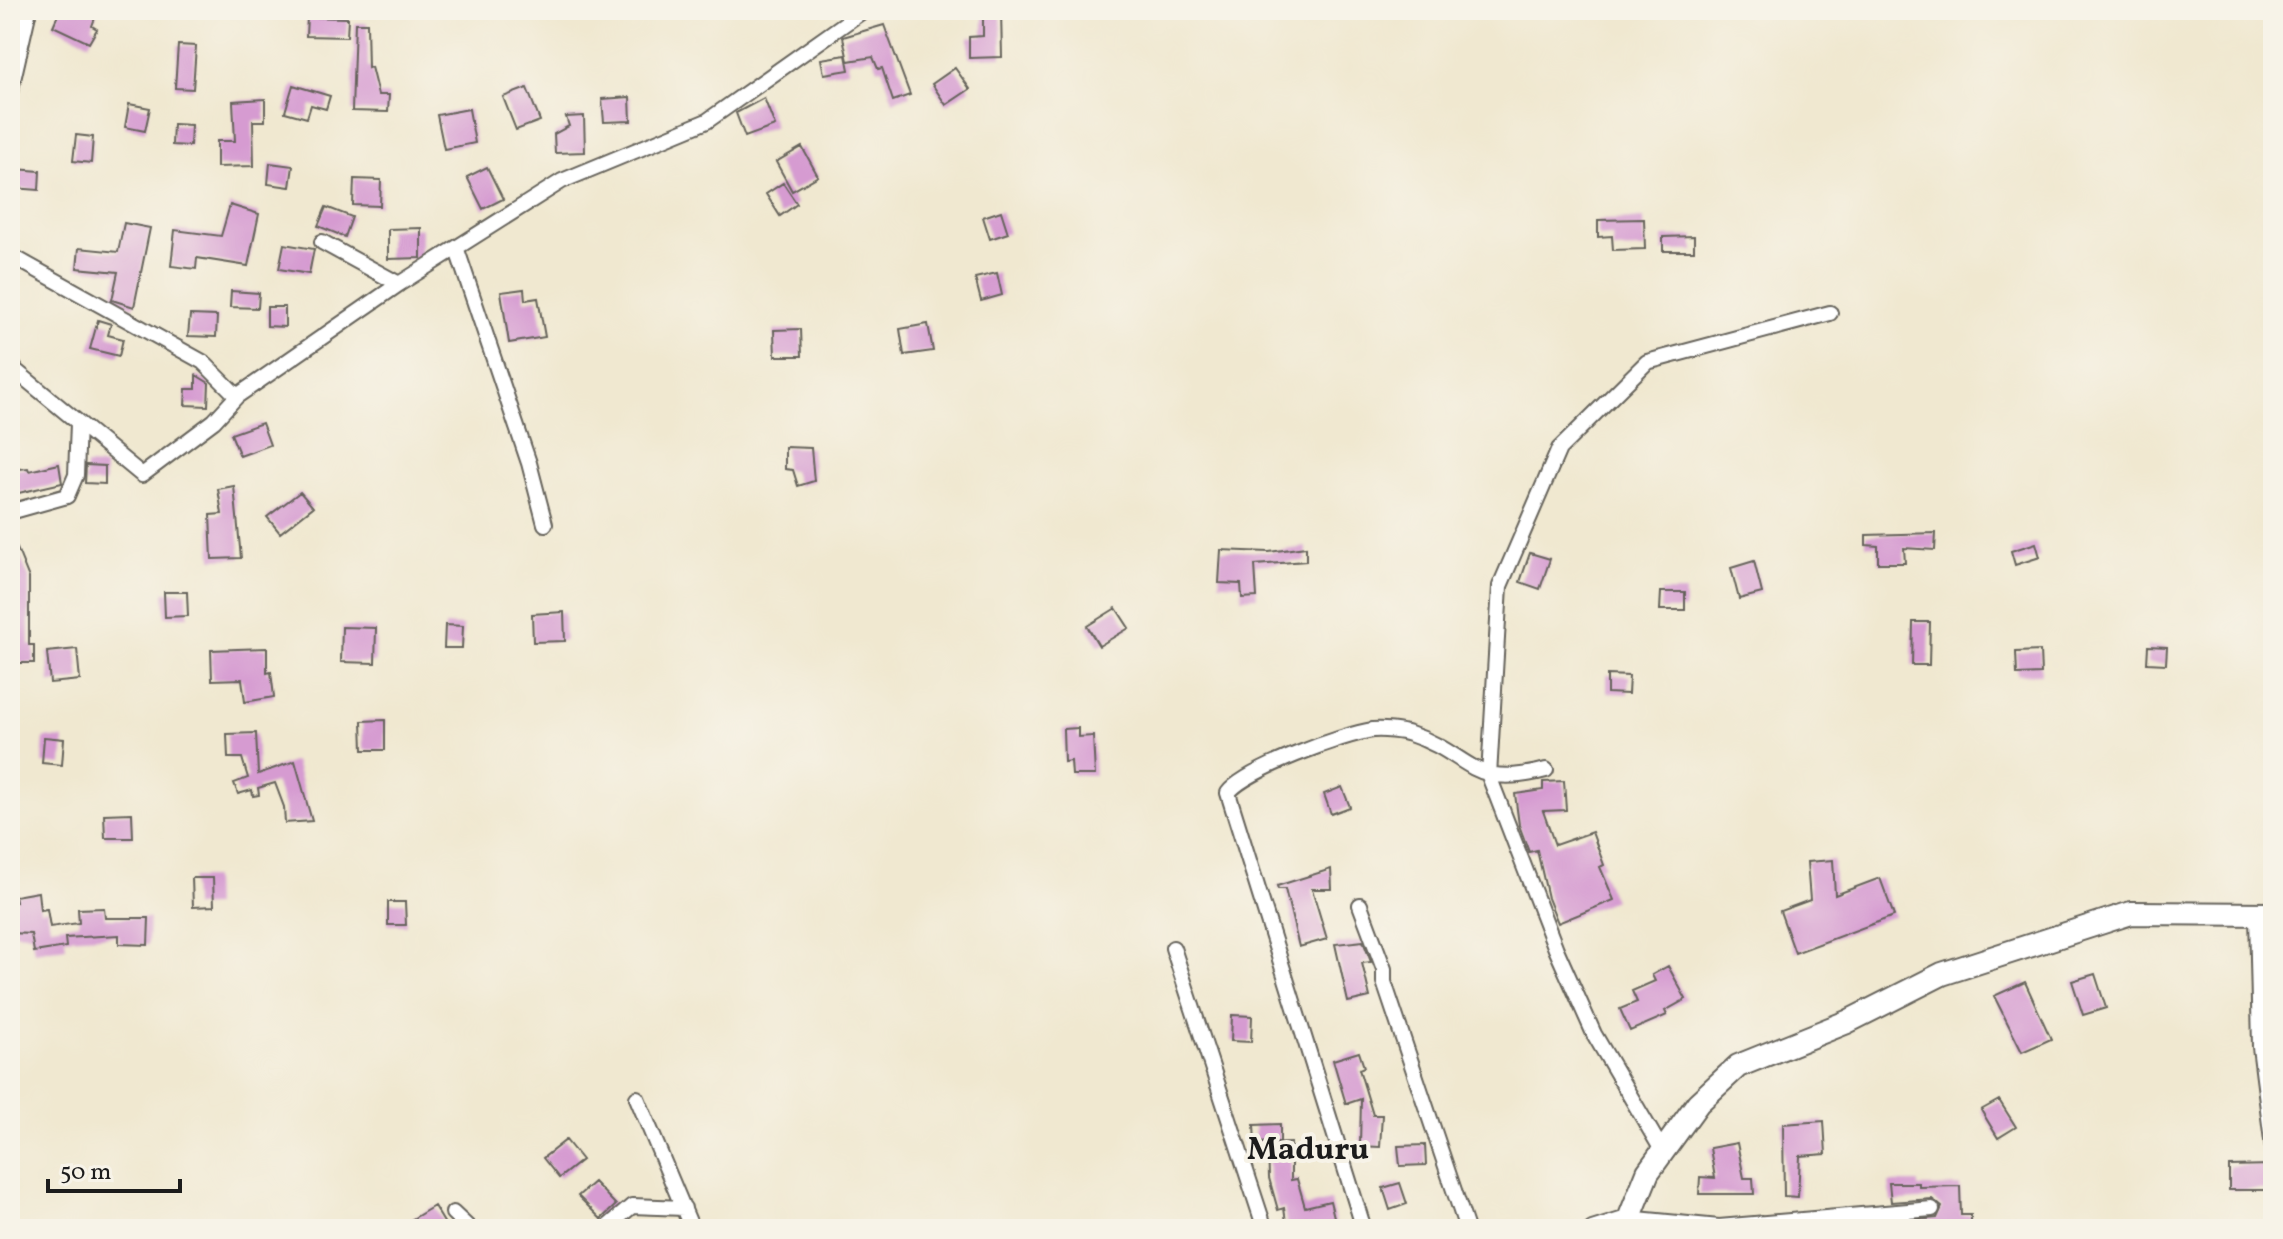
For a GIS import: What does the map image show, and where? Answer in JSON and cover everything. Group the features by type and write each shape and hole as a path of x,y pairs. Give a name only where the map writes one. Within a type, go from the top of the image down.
{"main road":[{"path":"1626,1224 1648,1172 1698,1103 1738,1066 1847,1022 1942,974 2131,913 2265,914"}],"street":[{"path":"10,93 29,10"},
{"path":"10,361 16,371 142,475 214,421 237,396 399,284 562,181 707,121 864,10"},
{"path":"322,242 399,284"},
{"path":"457,250 529,463 545,524"},
{"path":"10,255 203,362 237,396"},
{"path":"1663,1152 1594,1034 1556,949 1489,776 1500,586 1559,449 1647,362 1830,313"},
{"path":"10,512 67,496 76,475 78,423"},
{"path":"1364,1229 1228,793 1236,782 1265,765 1373,730 1409,733 1489,776 1516,778 1546,770"},
{"path":"1360,905 1384,969 1384,982 1467,1229"},
{"path":"2265,914 2260,1047 2273,1148"},
{"path":"1173,948 1265,1229"},
{"path":"637,1098 692,1229"},
{"path":"605,1229 632,1206 684,1208"},
{"path":"1592,1229 1626,1224 1719,1227 1888,1221 1932,1209"},
{"path":"453,1213 470,1229"}],"building":[{"path":"60,10 98,10 92,26 97,29 89,43 53,26"},
{"path":"983,10 1001,10 1002,57 969,58 969,37 983,36"},
{"path":"307,17 348,18 347,37 306,36"},
{"path":"355,23 367,23 368,68 371,67 378,95 389,95 388,112 352,111"},
{"path":"884,25 910,95 893,101 882,68 878,69 873,57 848,61 843,37"},
{"path":"178,45 196,46 193,89 175,88"},
{"path":"846,55 849,70 824,74 821,59"},
{"path":"955,68 970,89 946,105 932,84"},
{"path":"293,85 330,96 326,109 311,105 307,118 285,112"},
{"path":"527,88 540,121 516,130 503,97"},
{"path":"630,97 631,121 604,122 602,99"},
{"path":"764,98 775,126 745,137 736,113"},
{"path":"265,99 265,121 253,121 254,166 217,167 217,141 235,141 233,101"},
{"path":"129,104 150,108 145,131 125,127"},
{"path":"469,109 475,143 444,149 437,115"},
{"path":"584,116 585,152 555,153 554,134 569,126 566,117"},
{"path":"173,124 191,125 190,146 172,145"},
{"path":"76,135 93,137 91,163 73,161"},
{"path":"802,147 818,176 792,191 776,162"},
{"path":"270,163 293,166 290,187 268,184"},
{"path":"487,167 503,199 483,209 467,177"},
{"path":"15,169 40,171 39,190 13,188"},
{"path":"354,179 381,180 380,206 353,205"},
{"path":"783,183 797,204 780,216 766,194"},
{"path":"230,205 259,214 248,266 197,258 196,269 171,266 175,230 221,236"},
{"path":"326,207 352,217 345,237 318,226"},
{"path":"1001,211 1008,233 990,239 983,217"},
{"path":"1644,219 1645,249 1613,250 1612,236 1598,237 1598,220"},
{"path":"124,223 150,228 134,307 112,300 118,272 77,268 79,248 118,252"},
{"path":"421,228 421,258 388,259 388,229"},
{"path":"1694,236 1694,251 1663,251 1663,237"},
{"path":"284,244 314,249 309,274 279,269"},
{"path":"997,273 1002,295 981,301 975,278"},
{"path":"524,289 525,300 538,298 545,337 509,343 501,292"},
{"path":"231,291 259,293 258,308 230,307"},
{"path":"267,307 285,307 285,327 267,326"},
{"path":"190,315 217,316 216,337 188,336"},
{"path":"98,320 111,324 108,335 123,339 119,356 90,349"},
{"path":"928,324 933,351 904,355 900,329"},
{"path":"801,329 802,356 775,356 774,330"},
{"path":"196,375 209,383 208,406 185,405 186,389 196,389"},
{"path":"262,423 270,445 240,456 231,434"},
{"path":"785,447 811,448 814,481 798,486 793,470 785,469"},
{"path":"59,464 62,483 10,495 10,470 28,468 29,471"},
{"path":"86,465 105,466 105,484 85,483"},
{"path":"234,486 241,558 212,559 210,515 222,514 218,489"},
{"path":"300,492 313,507 280,533 267,517"},
{"path":"10,531 29,578 29,645 34,645 34,663 13,663"},
{"path":"1936,533 1935,550 1904,548 1905,563 1878,563 1878,546 1866,545 1866,535"},
{"path":"2036,543 2040,557 2015,565 2011,551"},
{"path":"1306,547 1306,561 1255,565 1257,597 1242,598 1241,584 1219,583 1221,550 1269,552"},
{"path":"1530,553 1550,559 1540,589 1520,582"},
{"path":"1754,561 1762,593 1739,599 1731,568"},
{"path":"164,592 187,592 188,616 165,617"},
{"path":"1661,592 1685,592 1685,610 1660,610"},
{"path":"1116,608 1129,628 1099,646 1087,626"},
{"path":"564,612 565,641 533,642 532,614"},
{"path":"1913,622 1930,622 1929,665 1912,665"},
{"path":"445,625 463,626 462,648 444,648"},
{"path":"342,627 376,628 375,663 341,662"},
{"path":"2148,646 2167,647 2166,664 2147,663"},
{"path":"267,648 267,673 271,672 274,697 245,702 242,679 212,680 211,650"},
{"path":"77,649 80,680 50,683 47,652"},
{"path":"2040,651 2041,674 2017,675 2016,652"},
{"path":"1607,675 1629,676 1628,694 1607,693"},
{"path":"385,720 385,750 363,750 362,721"},
{"path":"1078,728 1078,737 1093,736 1095,775 1072,775 1071,761 1064,762 1063,729"},
{"path":"256,733 258,774 295,761 312,821 285,823 284,807 275,783 258,788 259,795 253,796 252,790 238,794 234,783 248,778 242,758 228,758 227,734"},
{"path":"44,737 64,739 62,765 42,763"},
{"path":"1564,781 1566,810 1543,811 1555,845 1592,832 1604,865 1600,867 1614,900 1558,923 1548,898 1537,850 1529,852 1519,825 1515,794 1543,790 1543,782"},
{"path":"1342,787 1350,807 1331,814 1324,794"},
{"path":"132,813 133,838 105,838 104,814"},
{"path":"1833,860 1835,895 1880,878 1894,916 1795,953 1780,911 1810,900 1807,862"},
{"path":"1331,869 1332,889 1312,889 1327,939 1299,947 1285,889 1278,889 1277,886"},
{"path":"192,878 213,878 214,906 193,907"},
{"path":"38,892 40,910 47,909 50,927 79,923 78,909 104,908 105,918 149,918 148,945 119,944 119,935 65,938 66,947 34,952 31,934 10,933 10,901 16,902 15,896"},
{"path":"388,902 405,902 406,925 388,925"},
{"path":"1363,941 1371,962 1362,963 1370,997 1348,1002 1335,944"},
{"path":"1668,966 1686,999 1665,1011 1667,1015 1630,1031 1620,1009 1637,1002 1632,991 1655,981 1652,975"},
{"path":"2095,974 2106,1008 2083,1015 2072,981"},
{"path":"2025,982 2051,1039 2022,1052 1994,996"},
{"path":"1232,1015 1252,1016 1251,1042 1231,1041"},
{"path":"1359,1052 1364,1067 1359,1069 1373,1115 1382,1115 1380,1147 1360,1146 1361,1099 1346,1104 1333,1060"},
{"path":"1999,1100 2016,1127 1998,1138 1981,1110"},
{"path":"1824,1121 1826,1154 1800,1156 1798,1197 1784,1196 1783,1124"},
{"path":"1280,1124 1280,1142 1255,1143 1254,1125"},
{"path":"566,1140 582,1160 559,1178 543,1158"},
{"path":"1291,1143 1291,1180 1297,1179 1305,1207 1330,1201 1337,1229 1287,1229 1284,1208 1278,1210 1269,1178 1268,1144"},
{"path":"1737,1143 1744,1178 1753,1178 1754,1194 1699,1194 1700,1177 1715,1178 1710,1148"},
{"path":"1425,1145 1426,1165 1400,1166 1398,1146"},
{"path":"2270,1165 2270,1190 2229,1190 2229,1166"},
{"path":"594,1182 616,1205 601,1219 578,1196"},
{"path":"1400,1183 1407,1204 1390,1210 1383,1188"},
{"path":"1889,1183 1919,1183 1919,1187 1960,1186 1961,1215 1971,1215 1971,1229 1895,1229 1894,1222 1937,1218 1942,1207 1932,1199 1891,1202"},
{"path":"434,1206 448,1229 396,1229"}],"district":[{"name":"Maduru","path":"1308,1148"}]}
